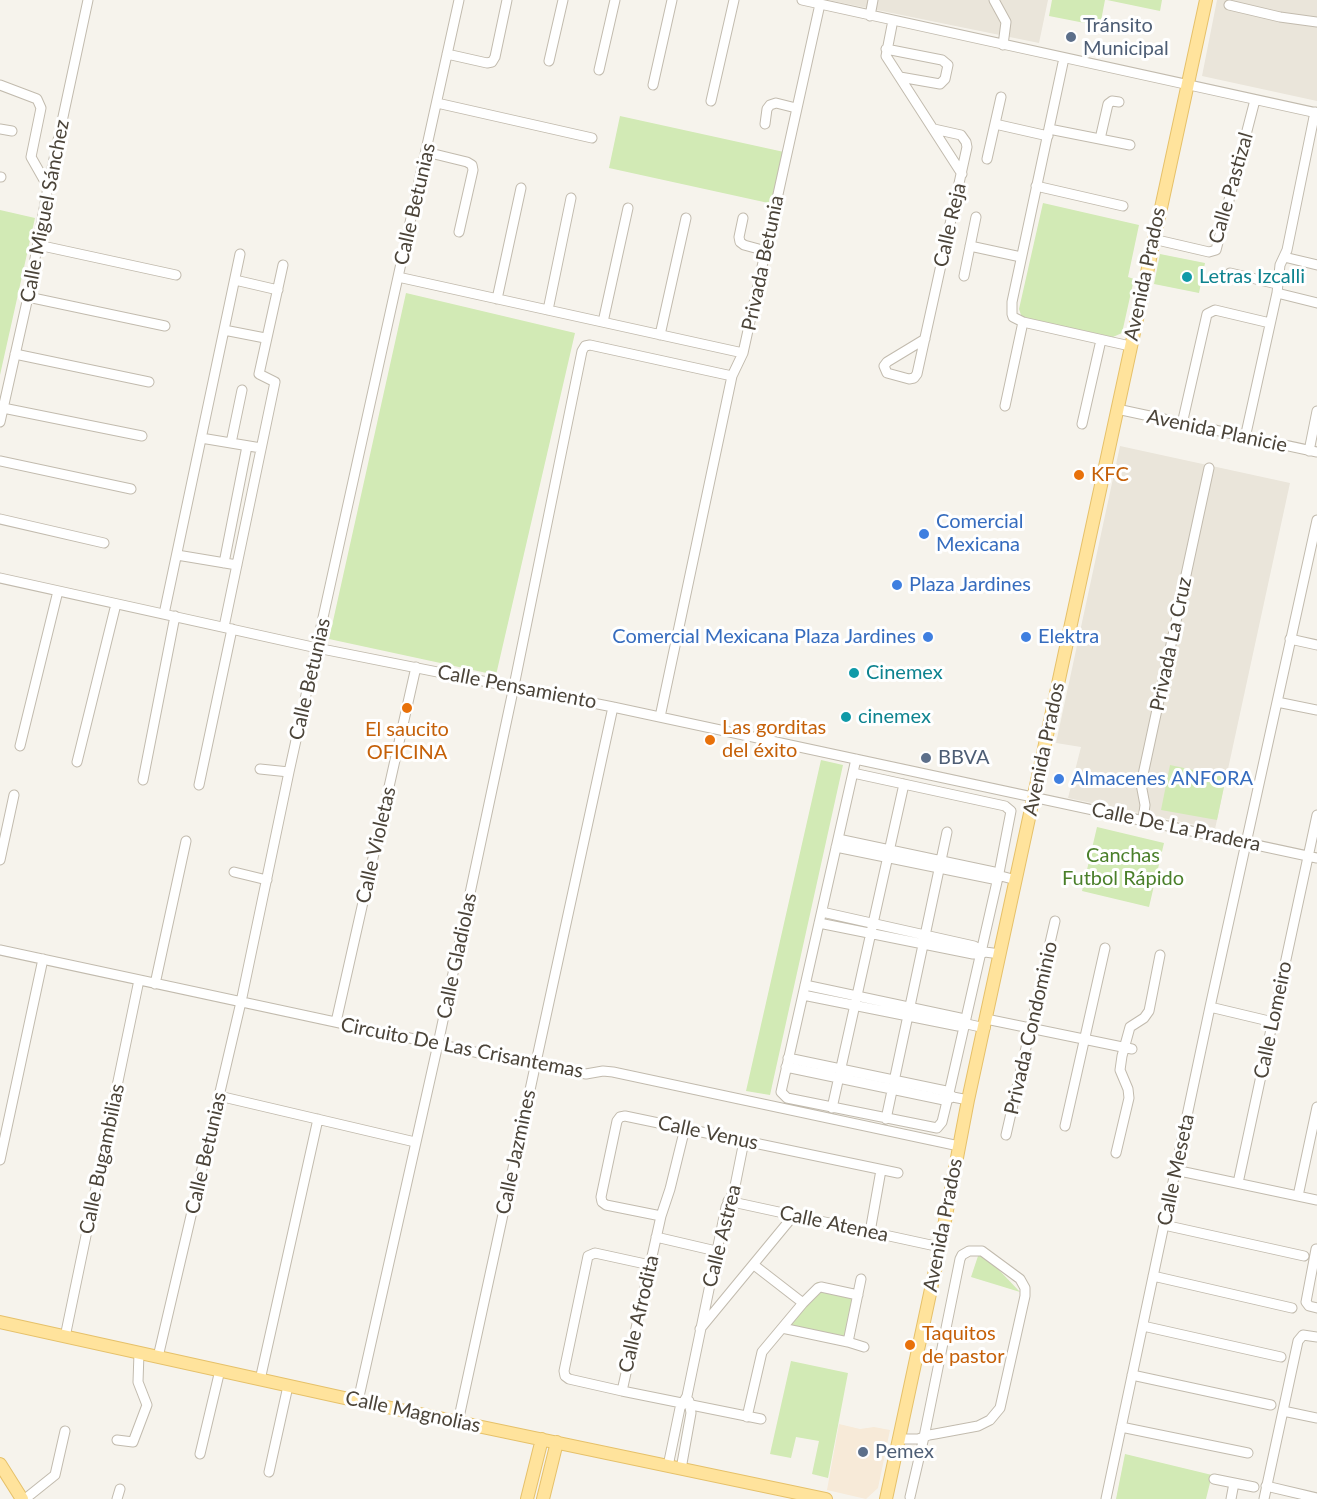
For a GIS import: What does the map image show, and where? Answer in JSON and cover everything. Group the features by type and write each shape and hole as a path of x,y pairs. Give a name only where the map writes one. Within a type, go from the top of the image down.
{"main road":[{"name":"Avenida Prados","path":"886,1499 940,1246 968,1100 1206,0"},
{"name":"Calle Magnolias","path":"0,1322 260,1380 826,1499"},
{"path":"527,1499 542,1439"},
{"path":"543,1499 557,1442"},
{"path":"0,1464 24,1499"}],"street":[{"name":"Calle Miguel Sánchez","path":"0,422 28,297 48,187 88,0"},
{"name":"Calle Betunias","path":"158,1357 241,1002 289,772 459,0"},
{"path":"447,54 487,63 492,62 507,0"},
{"path":"549,61 563,0"},
{"path":"599,70 615,0"},
{"path":"653,85 672,0"},
{"path":"711,101 734,0"},
{"path":"802,0 1316,112 1245,438"},
{"path":"870,15 873,0"},
{"path":"997,1 1006,22 1003,45"},
{"name":"Privada Betunia","path":"398,277 743,353 820,4"},
{"path":"1229,5 1281,17 1317,22"},
{"path":"892,20 886,49 942,60 948,65 944,81 940,84 900,77"},
{"name":"Calle Reja","path":"886,49 886,58 962,174 925,339 917,374 914,378 909,379 888,374 884,366 887,362 925,339"},
{"path":"1064,58 1011,309 1013,317 1023,322 1130,346"},
{"path":"0,85 37,99 40,108 31,157 48,187"},
{"path":"987,159 1001,97"},
{"name":"Calle Pastizal","path":"1153,239 1209,252 1216,250 1255,100"},
{"path":"1100,139 1108,104 1112,101 1119,102"},
{"path":"437,104 592,138"},
{"path":"765,124 767,109 770,105 796,108"},
{"path":"995,124 1130,145"},
{"path":"0,129 12,131"},
{"path":"934,129 958,134 966,142 962,174"},
{"path":"426,152 472,165 473,170 459,232"},
{"path":"1036,186 1123,206"},
{"path":"497,299 521,189"},
{"path":"548,310 571,198"},
{"path":"603,322 628,208"},
{"path":"964,276 976,217"},
{"path":"660,335 686,218"},
{"path":"743,218 740,242 766,250"},
{"path":"38,245 176,275"},
{"path":"970,246 1021,257"},
{"path":"164,614 240,254"},
{"path":"1284,257 1317,266"},
{"path":"199,785 228,628 237,565 275,382 259,374 265,338 283,265"},
{"path":"1230,273 1317,303"},
{"path":"235,280 278,290"},
{"path":"28,297 165,326"},
{"path":"1182,424 1205,317 1209,312 1215,310 1270,323"},
{"path":"1005,406 1023,322"},
{"path":"224,330 265,338"},
{"path":"1082,424 1101,340"},
{"name":"Calle Gladiolas","path":"358,1401 438,1044 583,348 590,345 732,376"},
{"path":"660,717 732,376 743,353"},
{"path":"15,354 149,382"},
{"path":"231,443 242,390"},
{"path":"3,408 142,436"},
{"name":"Avenida Planicie","path":"1117,410 1313,452"},
{"path":"1313,452 1317,411"},
{"path":"201,438 261,448"},
{"path":"224,563 247,446"},
{"path":"0,461 130,489"},
{"name":"Privada La Cruz","path":"1143,820 1145,805 1141,784 1209,468"},
{"path":"0,519 104,543"},
{"name":"Calle Meseta","path":"1106,1499 1210,1007 1317,520"},
{"path":"177,555 237,565"},
{"name":"Calle Pensamiento","path":"0,578 317,648 514,686 1034,796"},
{"path":"20,746 58,591"},
{"path":"77,762 116,604"},
{"path":"143,780 175,616"},
{"path":"1290,639 1317,645"},
{"name":"Calle Violetas","path":"336,1023 416,667"},
{"path":"1277,702 1317,710"},
{"name":"Calle Jazmines","path":"458,1422 613,707"},
{"path":"853,773 1008,807 1011,814 950,1097 942,1122 937,1128 784,1097 782,1090 856,759"},
{"path":"260,770 289,772"},
{"path":"832,1108 903,784"},
{"path":"0,860 14,795"},
{"name":"Calle De La Pradera","path":"1034,796 1313,858"},
{"name":"Calle Lomeiro","path":"1238,1184 1273,1022 1313,858 1317,816"},
{"path":"886,1119 947,832"},
{"path":"155,984 186,841"},
{"path":"837,843 1016,880"},
{"path":"234,872 267,880"},
{"path":"822,912 925,934 982,952"},
{"name":"Privada Condominio","path":"1006,1135 1055,921"},
{"path":"819,922 923,945 1000,954"},
{"path":"1065,1126 1105,948"},
{"name":"Circuito De Las Crisantemas","path":"0,950 535,1065 586,1074 613,1072 959,1146"},
{"path":"1116,1153 1129,1098 1128,1089 1120,1070 1128,1048 1130,1027 1144,1018 1149,1011 1160,955"},
{"path":"0,1160 44,959"},
{"name":"Calle Bugambilias","path":"65,1337 139,980"},
{"path":"804,990 965,1023 1031,1028 1128,1048"},
{"path":"1210,1007 1273,1022"},
{"path":"787,1063 968,1100"},
{"path":"219,1096 416,1142"},
{"path":"1298,1196 1317,1107"},
{"name":"Calle Venus","path":"661,1216 606,1205 602,1202 600,1197 617,1121 620,1117 625,1116 685,1128 898,1173"},
{"path":"260,1380 318,1119"},
{"name":"Calle Afrodita","path":"622,1391 661,1216 685,1128"},
{"name":"Calle Astrea","path":"674,1467 716,1251 728,1201 735,1187 744,1141"},
{"path":"870,1232 881,1170"},
{"path":"1175,1170 1317,1200"},
{"name":"Calle Atenea","path":"728,1201 940,1246"},
{"name":"Calle Astrea","path":"699,1331 794,1215"},
{"path":"1164,1225 1304,1256"},
{"name":"Calle Afrodita","path":"656,1237 716,1251"},
{"path":"1316,1249 1306,1302 1309,1306 1317,1308"},
{"path":"898,1439 911,1440 924,1437 978,1426 995,1416 1000,1408 1025,1292 1020,1279 982,1251 969,1251 960,1259 924,1437 910,1497"},
{"path":"650,1265 595,1254 590,1255 587,1259 564,1374 569,1379 761,1419"},
{"path":"754,1265 803,1303"},
{"path":"1154,1276 1292,1308"},
{"path":"848,1342 861,1279"},
{"path":"747,1417 761,1355 803,1303 821,1287 858,1295"},
{"path":"1143,1326 1281,1357"},
{"path":"782,1328 864,1347"},
{"path":"1264,1499 1299,1338 1303,1335 1317,1337"},
{"path":"117,1440 133,1443 147,1406 138,1382 139,1353"},
{"path":"200,1454 220,1370"},
{"path":"1132,1375 1271,1405"},
{"path":"269,1472 288,1386"},
{"path":"1283,1411 1317,1419"},
{"path":"1121,1427 1248,1454"},
{"path":"24,1499 56,1475 65,1431"},
{"path":"1214,1479 1254,1487"},
{"path":"1231,1499 1234,1483"},
{"path":"1266,1486 1317,1498"},
{"path":"117,1499 120,1489"}],"shaded area":[{"path":"828,0 1048,0 1039,43"},
{"path":"1217,0 1317,0 1317,101 1202,76"},
{"path":"1120,446 1290,483 1215,829 1068,798 1081,747 1056,743"},
{"path":"839,1424 860,1429 874,1427 890,1430 878,1488 866,1499 827,1490"}],"green space":[{"path":"1052,0 1105,0 1100,26 1049,16"},
{"path":"1107,0 1162,0 1160,11"},
{"path":"620,116 784,152 773,204 609,168"},
{"path":"1043,203 1139,225 1128,277 1134,279 1122,333 1113,337 1022,318 1019,309"},
{"path":"0,210 35,218 0,375"},
{"path":"1160,254 1205,263 1199,293 1154,284"},
{"path":"406,293 575,333 496,675 329,639"},
{"path":"821,760 843,765 770,1095 746,1091"},
{"path":"1170,765 1226,777 1217,820 1161,810"},
{"name":"Canchas Futbol Rápido","path":"1097,827 1164,843 1149,907 1082,891"},
{"path":"980,1250 1020,1292 971,1277"},
{"path":"817,1282 856,1291 848,1341 785,1331"},
{"path":"791,1361 848,1373 828,1478 812,1474 819,1441 796,1437 791,1458 770,1454"},
{"path":"1125,1454 1212,1475 1206,1499 1116,1499"}],"place":[{"name":"Tránsito Municipal","path":"1071,37"},
{"name":"Letras Izcalli","path":"1187,277"},
{"name":"KFC","path":"1079,475"},
{"name":"Comercial Mexicana","path":"924,534"},
{"name":"Plaza Jardines","path":"897,585"},
{"name":"Comercial Mexicana Plaza Jardines","path":"928,637"},
{"name":"Elektra","path":"1026,637"},
{"name":"Cinemex","path":"854,673"},
{"name":"El saucito OFICINA","path":"407,708"},
{"name":"cinemex","path":"846,717"},
{"name":"Las gorditas del éxito","path":"710,740"},
{"name":"BBVA","path":"926,758"},
{"name":"Almacenes ANFORA","path":"1059,779"},
{"name":"Taquitos de pastor","path":"910,1345"},
{"name":"Pemex","path":"863,1452"}]}
